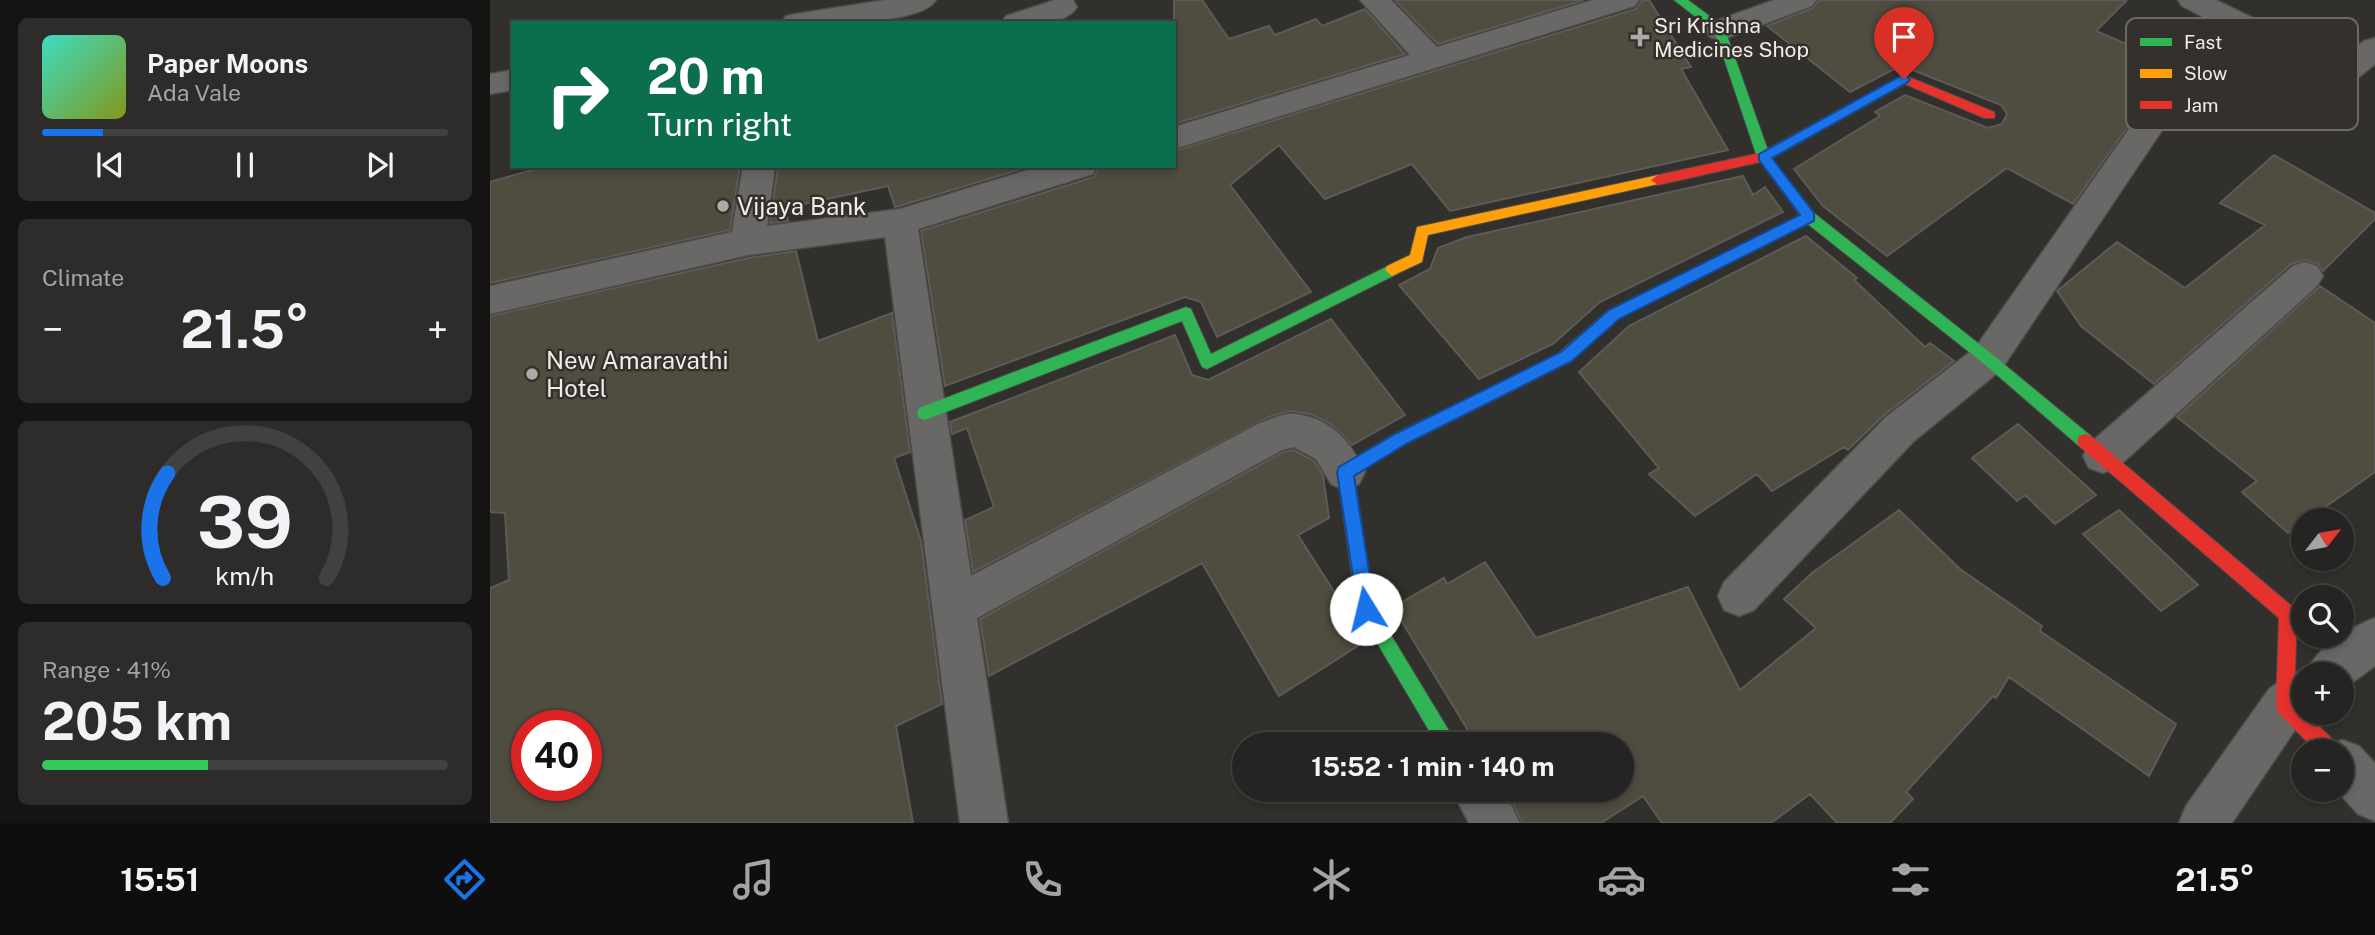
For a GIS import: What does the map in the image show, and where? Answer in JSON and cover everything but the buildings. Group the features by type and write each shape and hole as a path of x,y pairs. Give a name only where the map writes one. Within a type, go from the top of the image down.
{"street":[{"path":"778,21 783,0"},
{"path":"809,21 912,5 922,0"},
{"path":"1374,0 1432,59"},
{"path":"1176,137 1625,0"},
{"path":"1680,0 1720,30 1764,157 1809,217 1988,359 2288,614 2291,662"},
{"path":"1720,30 1802,0"},
{"path":"2192,0 2225,18"},
{"path":"1022,21 1063,7"},
{"path":"2358,62 2375,48"},
{"path":"925,413 1186,313 1207,363 1417,258 1422,231 1764,157 1904,79 1989,115"},
{"path":"490,84 511,80"},
{"path":"1740,596 1900,429 1988,359 2145,130"},
{"path":"748,242 759,168"},
{"path":"490,300 748,242 900,222 1076,168"},
{"path":"1345,472 1402,438 1567,357 1614,314 1809,217"},
{"path":"900,222 984,823"},
{"path":"2103,456 2305,276"},
{"path":"953,608 1272,436 1294,430 1330,447 1345,472 1366,609 1441,732"},
{"path":"2344,662 2375,639"},
{"path":"2203,823 2291,702"},
{"path":"2354,775 2375,797"},
{"path":"1483,802 1496,823"}],"traffic: fast":[{"path":"1680,0 1720,30 1764,157 1809,217 1988,359 2085,441"},
{"path":"925,413 1186,313 1207,363 1392,270"},
{"path":"1441,732 1366,609 1345,472 1402,438 1555,363"}],"traffic: slow":[{"path":"1392,270 1417,258 1422,231 1658,180"}],"traffic: jam":[{"path":"1658,180 1764,157 1904,79 1989,115"},
{"path":"1555,363 1567,357 1614,314 1809,217"},
{"path":"2085,441 2288,614 2285,705 2318,739"}],"place":[{"name":"Sri Krishna Medicines Shop","path":"1640,37"},
{"name":"Vijaya Bank","path":"723,206"},
{"name":"New Amaravathi Hotel","path":"532,374"}],"route":[{"path":"1366,609 1345,472 1402,438 1567,357 1614,314 1809,217 1764,157 1904,79"}]}
